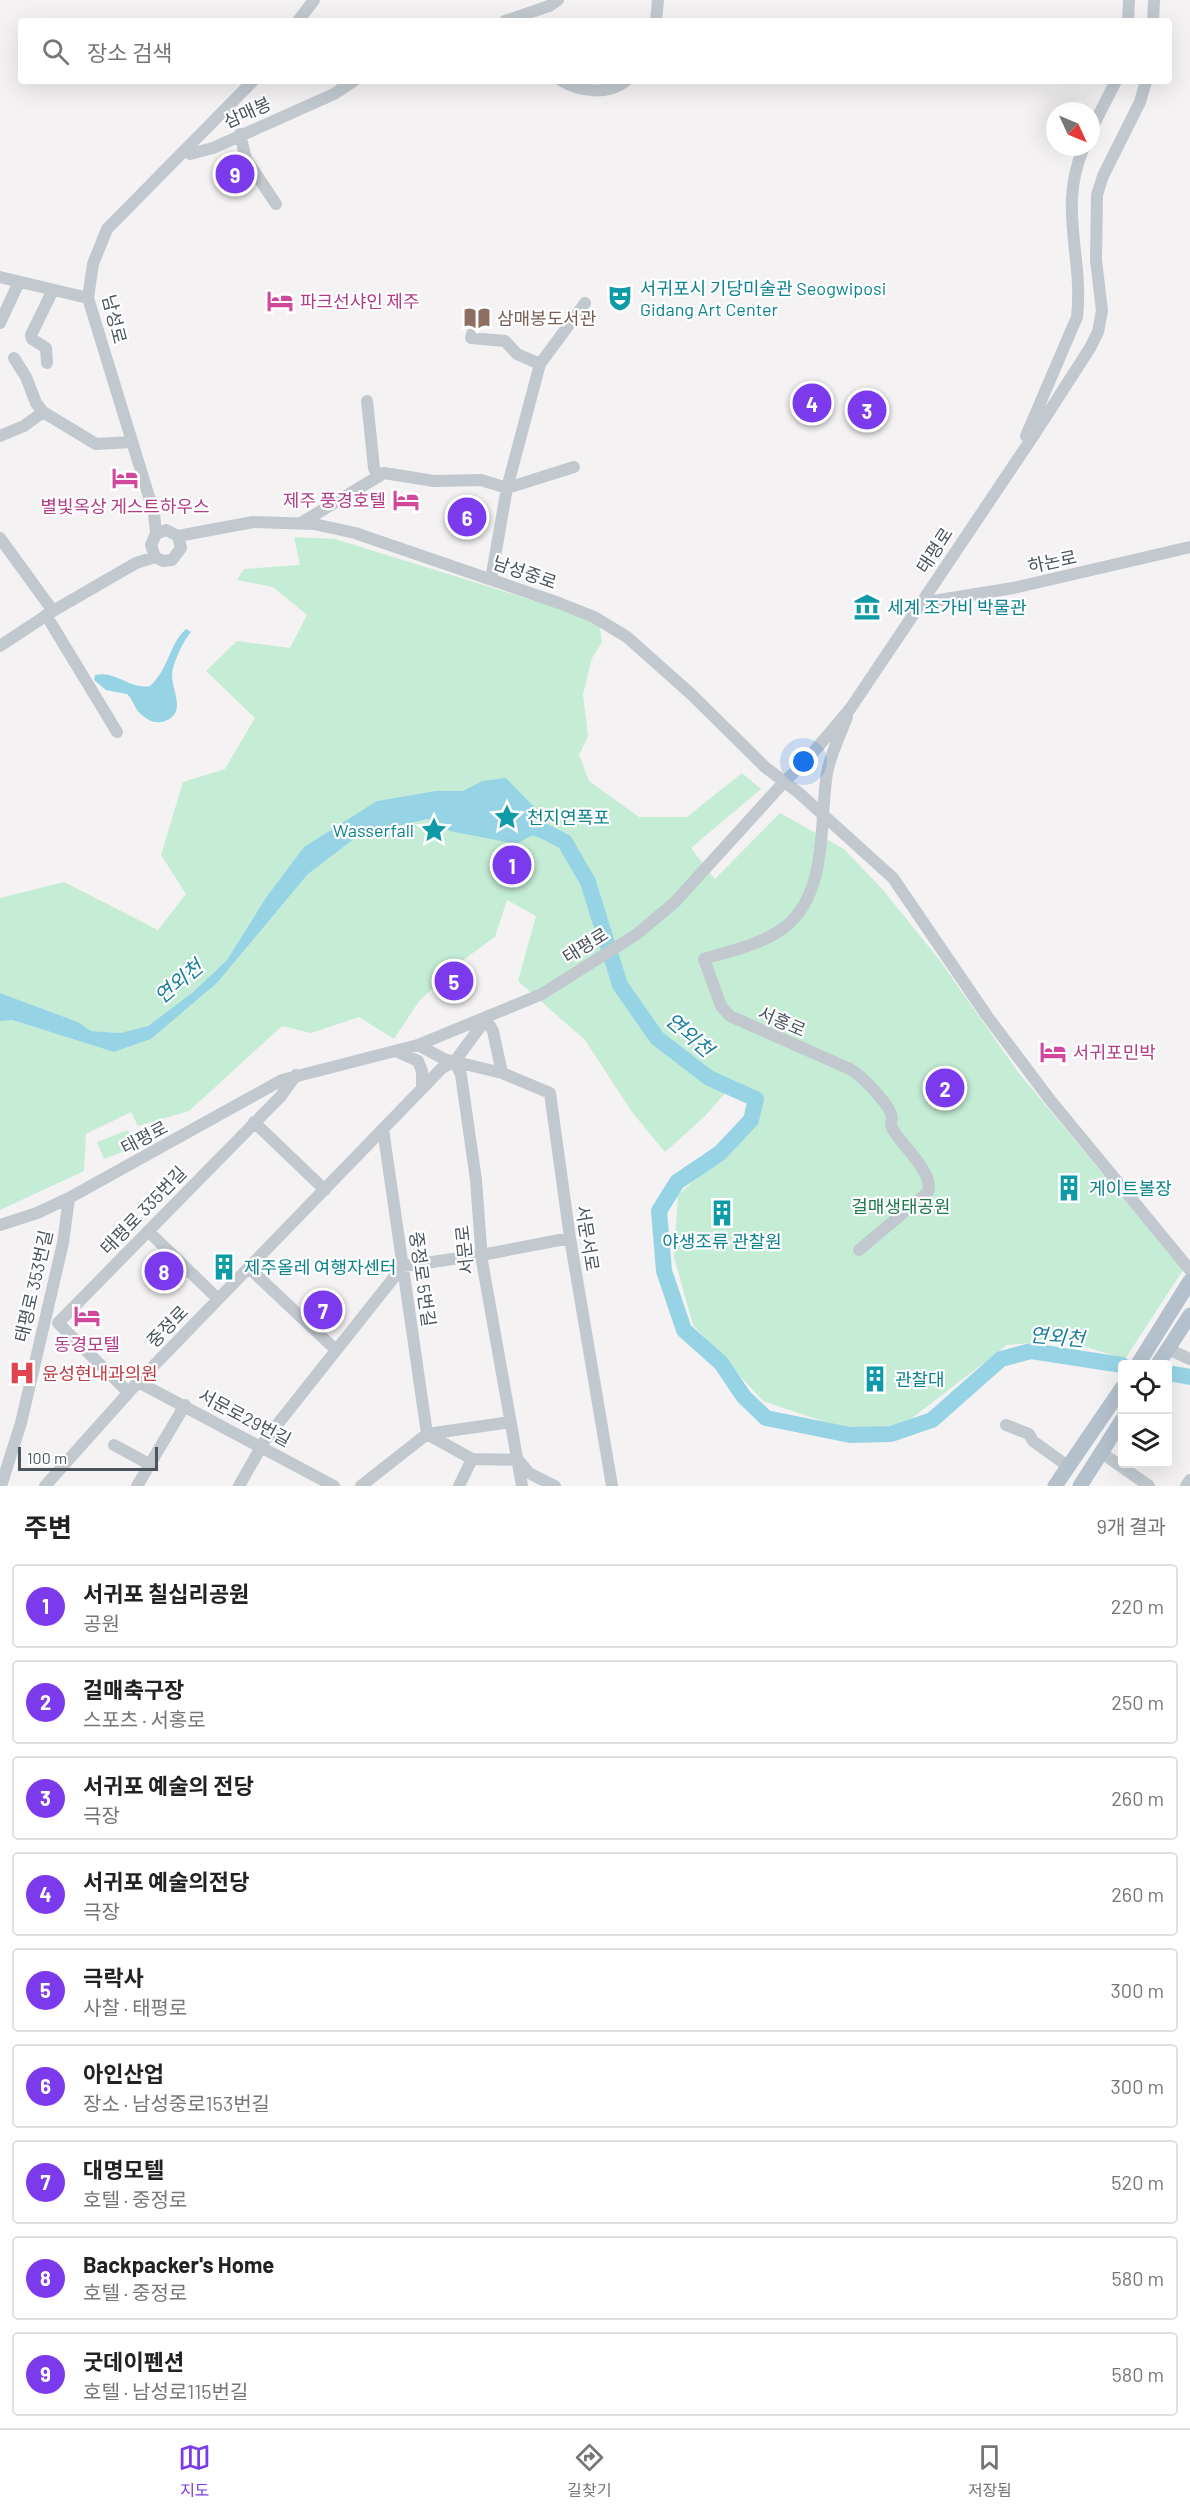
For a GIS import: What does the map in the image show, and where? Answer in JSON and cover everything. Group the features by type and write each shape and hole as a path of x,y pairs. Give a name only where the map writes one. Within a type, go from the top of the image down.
{"main road":[{"path":"1141,1360 1190,1281"},
{"path":"1161,1360 1190,1315"},
{"path":"1055,1486 1118,1394"},
{"path":"1080,1486 1118,1426"}],"street":[{"path":"300,18 314,0"},
{"path":"514,18 549,6 558,0"},
{"path":"656,18 658,0"},
{"path":"1128,18 1130,0"},
{"path":"1153,18 1154,0"},
{"name":"남성로","path":"180,539 161,532 154,514 88,298 93,264 107,229 250,84"},
{"name":"삼매봉","path":"186,151 190,154 202,151 334,94 349,84"},
{"path":"568,84 573,87 606,90 619,84"},
{"path":"1100,112 1114,84"},
{"name":"태평로","path":"0,1226 37,1214 69,1198 225,1114 274,1083 296,1075 418,1045 486,1019 542,994 637,934 675,902 784,782 806,761 850,709 1013,463 1034,435 1098,332 1102,311 1096,260 1097,195 1103,176 1140,102 1145,84"},
{"path":"240,134 246,159 276,204"},
{"name":"태평로","path":"1013,463 1077,317 1079,299 1070,191 1081,156"},
{"path":"0,277 88,298"},
{"path":"0,323 19,282"},
{"path":"47,363 45,348 32,339 31,335 53,290"},
{"path":"491,579 507,488 540,364 585,303"},
{"path":"472,334 471,338 505,341 517,354 540,364"},
{"path":"14,358 26,376 36,403 43,412 96,444 132,442"},
{"path":"367,401 378,477"},
{"path":"0,435 24,426 43,412"},
{"path":"301,523 384,473 434,481 481,480 507,488 574,467"},
{"name":"남성중로","path":"153,552 163,561 172,560 180,553 180,539 198,533 253,522 301,523 355,533 568,606 627,637 784,782"},
{"path":"0,646 50,613 153,552 161,532"},
{"path":"0,538 50,613 117,732"},
{"name":"하논로","path":"921,603 1013,588 1190,547"},
{"path":"823,815 827,774 833,747 850,709"},
{"path":"784,782 893,878 987,1016 1051,1101 1190,1270"},
{"name":"서홍로","path":"823,815 810,892 793,919 773,934 704,959 721,1006 730,1016 850,1069 862,1077 891,1114 891,1126 922,1168 929,1182 928,1192 859,1250"},
{"path":"455,1061 486,1019 493,1030 502,1073"},
{"name":"서문서로","path":"418,1045 444,1059 502,1073 550,1093 570,1238 612,1486"},
{"path":"395,1050 418,1061 422,1088"},
{"name":"중정로","path":"45,1486 128,1392 422,1088 442,1068 455,1061"},
{"name":"서문로","path":"455,1061 461,1075 476,1180 482,1255 522,1486"},
{"name":"태평로 335번길","path":"58,1323 281,1096 296,1075"},
{"path":"254,1122 325,1190"},
{"name":"중정로 5번길","path":"383,1129 427,1434"},
{"name":"태평로 353번길","path":"1,1486 21,1423 43,1320 63,1243 69,1198"},
{"path":"148,1231 218,1299"},
{"path":"239,1486 262,1446 403,1266 482,1255 570,1238"},
{"path":"249,1268 336,1350"},
{"path":"43,1320 58,1323 128,1392"},
{"path":"1168,1349 1190,1359"},
{"name":"서문로29번길","path":"138,1382 334,1486"},
{"path":"137,1486 185,1405"},
{"path":"361,1486 427,1434 511,1422"},
{"path":"1006,1425 1029,1434 1033,1441 1069,1467"},
{"path":"427,1434 472,1459 518,1460 529,1473 555,1486"},
{"path":"114,1445 149,1464"},
{"path":"1101,1453 1149,1486"},
{"path":"459,1486 472,1459"},
{"path":"1186,1486 1190,1480"}],"green space":[{"name":"걸매생태공원","path":"294,537 335,539 599,621 602,642 592,658 583,694 588,736 579,755 589,781 639,817 687,817 742,773 761,789 691,848 715,879 780,813 844,849 883,890 941,962 1018,1072 1183,1270 1125,1359 1063,1340 1007,1345 903,1425 846,1429 763,1401 693,1325 674,1257 678,1195 739,1139 761,1098 736,1081 704,1117 665,1152 632,1112 585,1040 518,981 536,916 507,900 495,937 467,957 419,1001 394,1039 359,1017 311,1033 282,1026 189,1111 138,1126 131,1112 86,1134 84,1171 0,1210 0,1021 12,1020 114,1052 151,1039 217,983 308,874 358,836 427,819 450,831 482,781 464,791 435,791 377,801 265,899 227,960 193,992 148,1026 120,1033 91,1031 78,1022 0,993 0,898 64,882 158,930 186,894 161,855 183,782 225,769 255,718 206,671 237,641 290,648 307,615 273,587 237,580 244,569 300,565"},
{"path":"128,1130 135,1147 104,1159 97,1142"}],"water":[{"path":"186,629 191,632 176,658 172,675 177,707 172,717 165,721 153,722 140,714 127,694 106,690 94,680 95,675 103,674 136,685 150,686 157,679 180,635"},
{"path":"506,778 535,808 542,830 516,844 450,831 427,819 358,836 308,874 217,983 151,1039 114,1052 12,1020 0,1021 0,993 78,1022 91,1031 120,1033 148,1026 193,992 227,960 265,899 304,847 377,801 435,791 463,791 482,781"}],"waterway":[{"name":"연외천","path":"521,824 542,830 565,842 588,882 620,985 657,1038 709,1078 756,1099 751,1120 720,1153 677,1182 659,1211 664,1271 684,1330 721,1363 744,1397 766,1418 850,1435 891,1434 932,1420 1001,1359 1031,1351 1118,1364"},
{"name":"연외천","path":"1172,1374 1190,1377"}],"place":[{"name":"굿데이펜션","path":"235,174"},
{"name":"서귀포시 기당미술관 Seogwiposi Gidang Art Center","path":"620,298"},
{"name":"파크선샤인 제주","path":"280,301"},
{"name":"삼매봉도서관","path":"477,318"},
{"name":"서귀포 예술의전당","path":"812,403"},
{"name":"서귀포 예술의 전당","path":"867,410"},
{"name":"별빛옥상 게스트하우스","path":"125,478"},
{"name":"제주 풍경호텔","path":"406,500"},
{"name":"아인산업","path":"467,517"},
{"name":"세계 조가비 박물관","path":"867,607"},
{"name":"천지연폭포","path":"507,817"},
{"name":"Wasserfall","path":"434,830"},
{"name":"서귀포 칠십리공원","path":"512,865"},
{"name":"극락사","path":"454,981"},
{"name":"서귀포민박","path":"1053,1052"},
{"name":"걸매축구장","path":"945,1088"},
{"name":"게이트볼장","path":"1069,1188"},
{"name":"야생조류 관찰원","path":"722,1213"},
{"name":"제주올레 여행자센터","path":"224,1267"},
{"name":"Backpacker's Home","path":"164,1271"},
{"name":"대명모텔","path":"323,1310"},
{"name":"동경모텔","path":"87,1316"},
{"name":"윤성현내과의원","path":"22,1373"},
{"name":"관찰대","path":"875,1379"}]}
